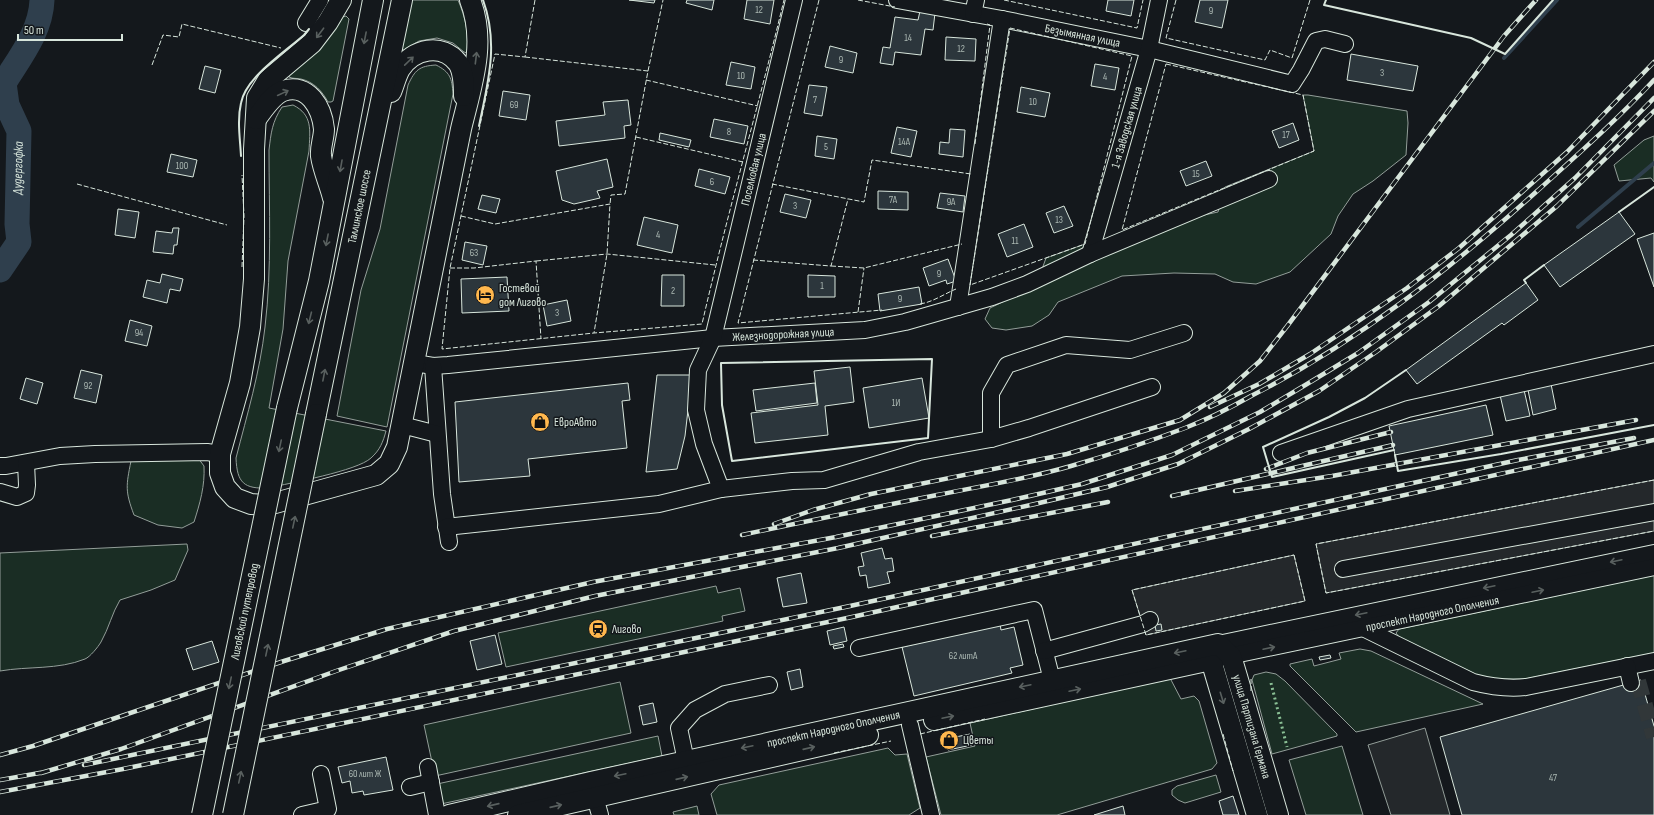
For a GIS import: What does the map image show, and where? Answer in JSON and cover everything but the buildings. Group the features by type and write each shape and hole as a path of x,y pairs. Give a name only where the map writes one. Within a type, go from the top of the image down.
{"main road":[{"path":"341,0 328,22 312,43 268,80 257,98 254,279 251,319 240,383 220,454 220,473 224,486 235,498 251,504 268,505 360,481 376,475 389,464 397,447 402,425 424,364 466,109 474,79 478,35 474,10 470,0"},
{"name":"Таллинское шоссе","path":"288,408 319,280 373,0"},
{"name":"Таллинское шоссе","path":"232,815 402,0"},
{"path":"374,133 400,69 412,57 422,51 437,50 443,52 448,54 458,64 463,76 466,109"},
{"path":"256,120 270,101 283,91 297,89 312,97 320,112 324,129 321,156 335,202"},
{"name":"Лиговский путепровод","path":"202,815 288,408"},
{"name":"проспект Народного Ополчения","path":"449,815 1052,680 1220,654"},
{"name":"проспект Народного Ополчения","path":"518,815 598,806 910,725 1220,654"},
{"name":"улица Партизана Германа","path":"1220,654 1257,815"},
{"name":"улица Партизана Германа","path":"1220,654 1278,815"}],"street":[{"path":"306,23 320,0"},
{"name":"Поселковая улица","path":"721,489 704,444 696,410 698,370 713,338 794,0"},
{"name":"Безымянная улица","path":"897,0 975,7 1002,19 1149,49 1292,84 1316,41 1324,39 1345,44"},
{"name":"1-я Заводская улица","path":"1090,254 1149,49 1159,0"},
{"path":"958,307 1002,19"},
{"name":"Железнодорожная улица","path":"424,364 713,338 865,330 905,322 992,297 1027,284 1090,254 1269,179"},
{"path":"991,439 991,393 1007,364 1066,345 1130,350 1184,333"},
{"path":"1281,453 1408,409 1654,354"},
{"path":"424,364 437,434 442,494 448,534 659,504 721,489 792,481 824,480 919,452 991,439 1029,428 1152,387"},
{"path":"402,425 437,434"},
{"path":"0,466 26,463 60,456 95,454 207,452 220,454"},
{"path":"0,492 17,497 26,493 28,485 26,463"},
{"path":"1343,569 1654,512"},
{"name":"проспект Народного Ополчения","path":"1220,654 1654,552"},
{"name":"проспект Народного Ополчения","path":"1220,654 1363,628 1654,567"},
{"path":"859,648 1034,610 1052,680"},
{"path":"1044,651 1143,624 1150,620"},
{"path":"1363,628 1474,682 1493,687 1512,689 1526,687 1654,661"},
{"path":"1630,666 1634,682"},
{"path":"686,761 679,728 695,710 725,694 769,684"},
{"path":"910,725 931,815"},
{"path":"302,815 328,809 321,774"},
{"path":"410,787 429,775 438,815"}],"green space":[{"path":"411,0 458,0 463,12 467,30 469,50 467,53 453,43 437,38 419,41 402,51 400,48"},
{"path":"346,16 349,19 333,101 328,102 323,94 310,82 289,77 289,74 312,55 342,17"},
{"path":"436,65 444,70 449,76 453,94 387,427 337,416 361,290 380,229 408,85 415,72 425,66"},
{"path":"1303,95 1407,111 1408,123 1406,155 1373,181 1353,194 1338,216 1331,234 1290,272 1256,284 1233,282 1215,274 1174,273 1122,276 1058,302 1049,315 1032,326 1006,330 992,328 985,319 990,308 1036,286 1046,258 1085,244 1110,251 1190,218 1218,212 1225,187 1314,151"},
{"path":"293,105 304,113 307,118 310,130 309,151 288,261 283,329 269,408 386,431 377,452 363,463 322,476 268,488 260,488 248,486 243,483 238,473 236,458 257,377 265,327 269,283 270,138 272,128 282,107"},
{"path":"1654,136 1654,182 1651,178 1619,181 1614,165 1644,140"},
{"path":"198,458 204,466 204,481 194,522 182,528 158,525 134,515 127,488 131,461"},
{"path":"187,544 188,550 175,580 120,600 101,642 94,652 87,658 64,665 0,671 0,553"},
{"path":"1654,575 1654,653 1525,679 1493,679 1479,676 1399,637 1396,633 1399,629"},
{"path":"716,586 718,593 740,588 745,611 722,616 723,621 506,667 498,633"},
{"path":"1360,649 1371,651 1483,704 1356,732 1290,666 1290,664 1312,659 1314,666 1341,659 1339,653"},
{"path":"1266,672 1276,674 1285,681 1337,734 1337,736 1272,754 1252,680 1254,675"},
{"path":"1170,678 1181,699 1194,696 1199,701 1217,763 1212,769 1057,815 941,815 926,757 975,746 970,723"},
{"path":"620,682 631,733 435,776 424,725"},
{"path":"658,736 662,756 441,804 437,784"},
{"path":"1342,746 1363,815 1306,815 1289,760"},
{"path":"888,748 895,755 907,754 920,808 909,815 717,815 711,794 719,785"},
{"path":"1216,775 1221,792 1185,803 1172,795 1172,790 1177,786"},
{"path":"697,806 699,815 674,815 673,812"}],"shaded area":[{"path":"1654,480 1654,531 1326,593 1316,544"},
{"path":"1294,555 1305,601 1146,635 1132,590"},
{"path":"1425,728 1450,815 1391,815 1368,745"}],"waterway":[{"name":"Дудергофка","path":"0,270 19,242 17,224 19,131 7,105 4,83 34,33 41,11 42,0"},
{"path":"1504,58 1557,0"},
{"path":"1578,227 1654,163"}],"tunnel":[{"path":"1638,681 1654,737"}],"railway":[{"path":"774,524 813,510 871,494 1067,454 1180,420 1224,393 1260,361 1504,36 1536,0"},
{"path":"1210,407 1259,384 1310,354 1407,288 1459,248 1567,152 1654,62"},
{"path":"742,535 1054,471 1194,425 1219,413 1328,353 1364,329 1435,277 1503,221 1566,165 1611,124 1654,80"},
{"path":"0,755 33,746 284,661 387,629 593,582 836,537 1012,500 1082,484 1172,455 1260,412 1358,353 1429,302 1511,235 1575,178 1654,98"},
{"path":"41,773 121,749 336,671 454,631 595,596 838,548 1035,504 1107,487 1178,464 1249,429 1319,391 1439,306 1557,206 1654,111"},
{"path":"1235,491 1332,476 1636,420"},
{"path":"1266,469 1307,453 1391,432"},
{"path":"84,765 850,606 1518,460 1634,438"},
{"path":"0,792 123,769 852,617 1654,440"},
{"path":"1172,496 1393,445"},
{"path":"932,536 1108,502"},
{"path":"0,780 45,772"}],"hedge":[{"path":"1271,683 1287,747"}],"fence":[{"path":"535,0 525,57 495,54 450,268 442,349 594,333 702,324 784,0"},
{"path":"648,71 663,0"},
{"path":"819,0 738,323 882,310"},
{"path":"858,0 895,7"},
{"path":"1004,0 1137,28 1143,0"},
{"path":"1176,0 1166,38 1265,60 1270,50 1292,58 1310,0"},
{"path":"152,65 163,35 179,37 182,24 281,48"},
{"path":"975,144 990,25 987,24"},
{"path":"1010,28 1132,56 1085,244 970,285 1010,28"},
{"path":"525,57 648,71 625,194 611,195 610,204"},
{"path":"1166,64 1303,95 1314,151 1122,230 1166,64"},
{"path":"646,80 758,106"},
{"path":"636,137 743,162"},
{"path":"772,184 864,202 872,160 971,174"},
{"path":"242,175 244,216 242,267"},
{"path":"77,184 227,225"},
{"path":"753,260 831,266 848,199"},
{"path":"461,216 495,224 610,204 607,254 594,333"},
{"path":"831,266 864,268 962,244"},
{"path":"536,261 607,254 715,265"},
{"path":"450,268 474,268 536,261 541,339"},
{"path":"858,312 864,268"},
{"path":"920,304 934,300 956,289"},
{"path":"1654,480 1316,544 1326,593 1654,531"},
{"path":"1294,555 1305,601 1146,635 1132,590 1294,555"},
{"path":"1251,677 1251,691"},
{"path":"920,734 985,719"},
{"path":"1223,734 1233,771"},
{"path":"834,753 891,741"}],"wall":[{"path":"479,126 486,94 491,48 488,16 483,0"},
{"path":"1326,0 1324,5 1471,38 1505,54 1553,0"},
{"path":"241,156 239,116 244,93 250,84 267,66 309,29"},
{"path":"1619,212 1654,187"},
{"path":"1526,283 1524,280 1544,265"},
{"path":"932,359 928,438 732,461 722,405 721,363 932,359"},
{"path":"1394,450 1272,477 1263,447 1329,417 1365,398 1406,370"},
{"path":"1395,455 1398,471 1501,454 1654,425"}],"place":[{"name":"Гостевой дом Лигово","path":"485,295"},
{"name":"ЕвроАвто","path":"540,422"},
{"name":"Лигово","path":"598,629"},
{"name":"Цветы","path":"949,740"}]}
